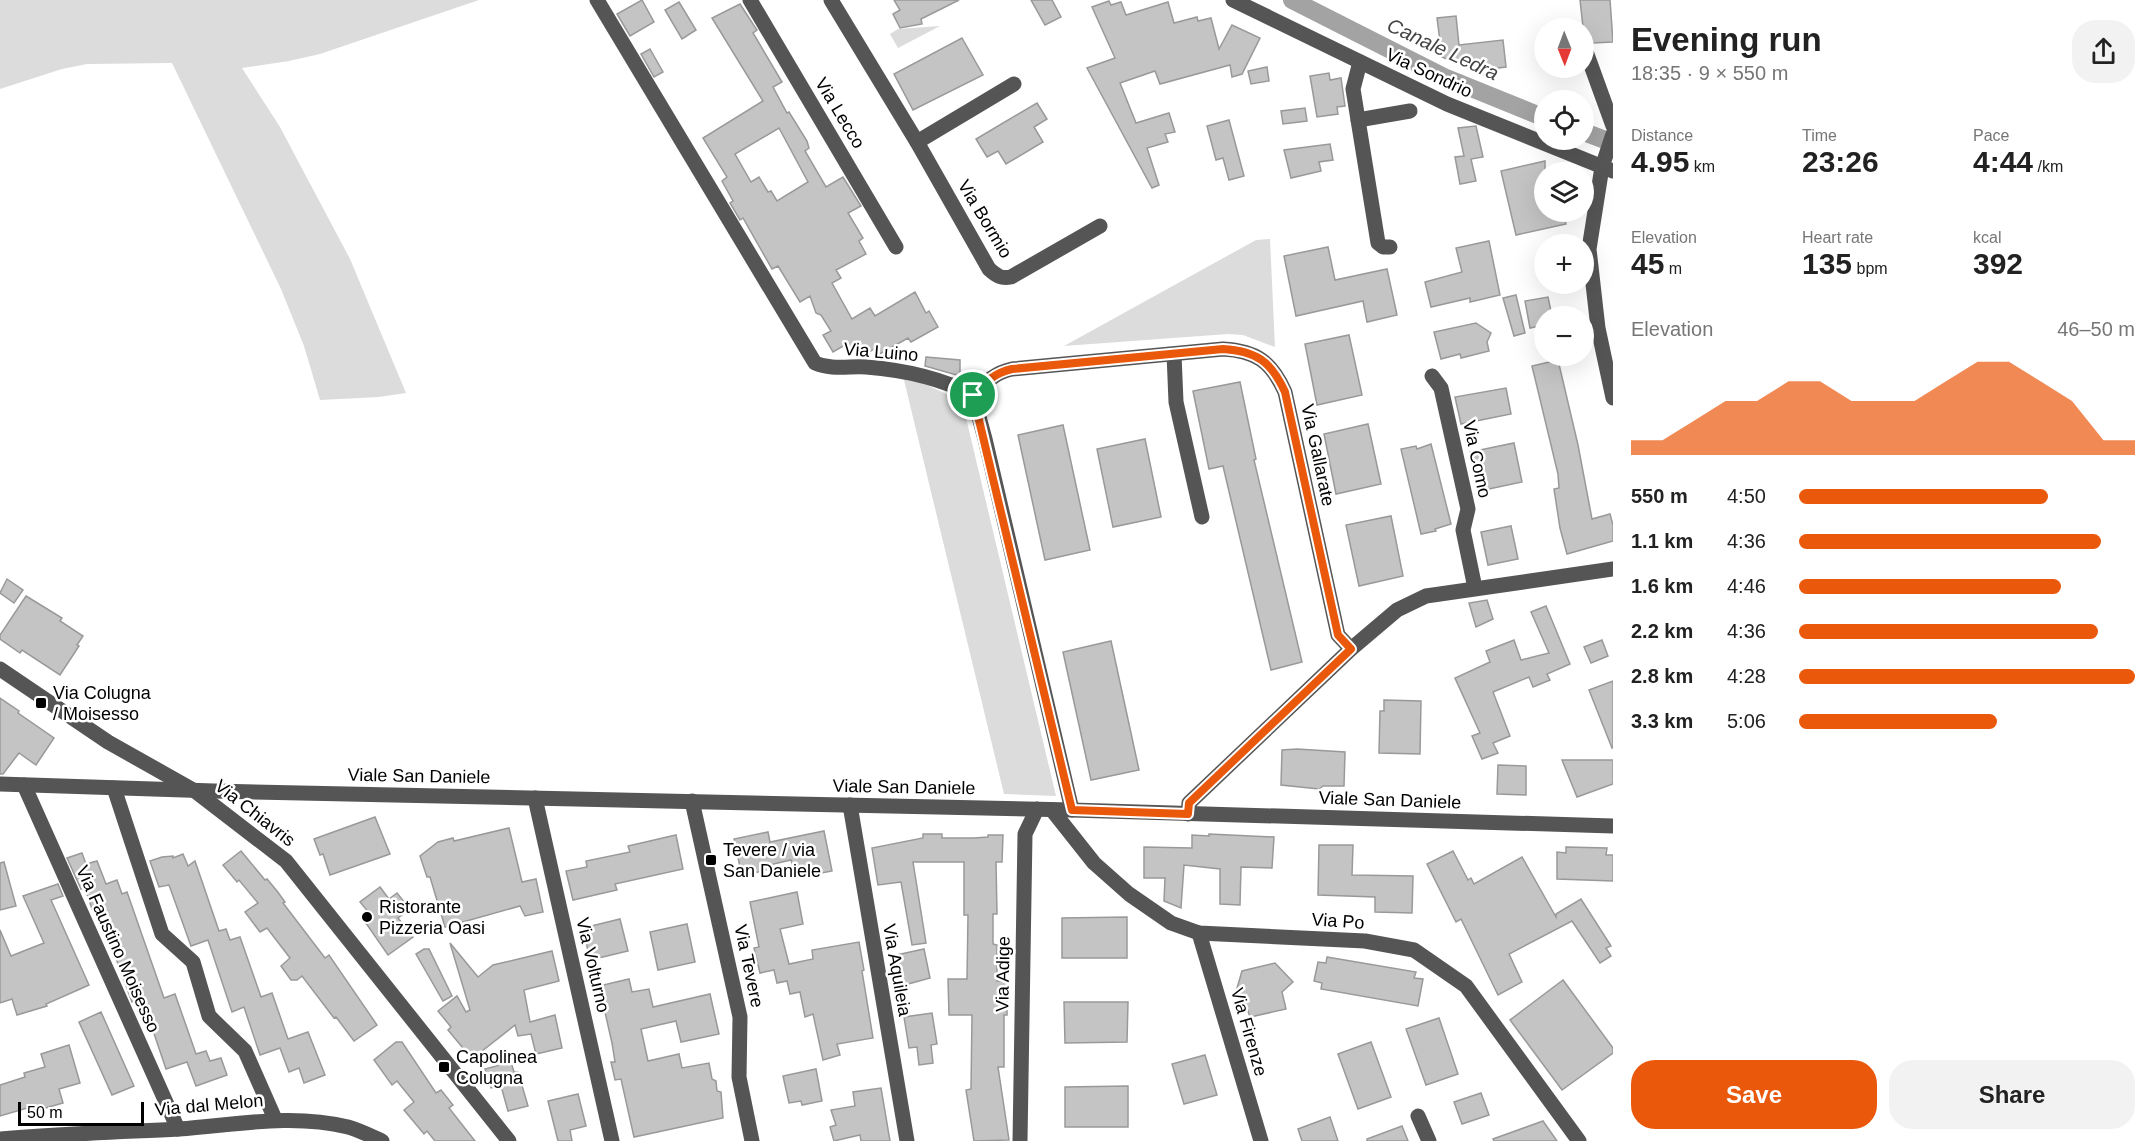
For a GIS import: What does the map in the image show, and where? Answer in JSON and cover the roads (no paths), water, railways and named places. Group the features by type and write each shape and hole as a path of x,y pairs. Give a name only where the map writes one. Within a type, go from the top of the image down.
{"street":[{"name":"Via Luino","path":"597,0 811,358 823,367 866,367 923,374 950,382 973,395"},
{"name":"Via Lecco","path":"750,0 896,247"},
{"name":"Via Bormio","path":"831,0 917,142 989,269 996,275 1003,278 1011,277 1100,226"},
{"name":"Via Sondrio","path":"1233,0 1457,109 1607,165"},
{"path":"1360,62 1353,89 1358,120 1378,243 1383,247 1390,247"},
{"path":"1594,74 1613,126"},
{"path":"917,142 1014,84"},
{"path":"1358,120 1410,111"},
{"path":"1613,134 1589,249 1598,328 1613,398"},
{"name":"Via Gallarate","path":"973,395 989,378 1000,372 1223,349 1243,350 1269,366 1278,377 1285,392 1338,635 1351,649"},
{"path":"1174,354 1176,402 1202,518"},
{"name":"Via Como","path":"1432,376 1441,388 1468,509 1463,530 1475,588"},
{"path":"973,395 1072,810"},
{"path":"1188,814 1189,803 1351,649 1397,610 1426,596 1613,569"},
{"name":"Via Chiavris","path":"0,669 108,742 195,791 286,861 509,1141"},
{"path":"0,784 195,791"},
{"name":"Via Faustino Moisesso","path":"24,785 178,1129"},
{"path":"114,788 162,934 193,962 209,1016 245,1051 275,1119"},
{"name":"Viale San Daniele","path":"195,791 1072,810 1613,826"},
{"name":"Via Volturno","path":"535,798 612,1141"},
{"name":"Via Tevere","path":"692,801 740,1017 739,1077 752,1141"},
{"name":"Via Aquileia","path":"850,806 907,1141"},
{"name":"Via Po","path":"1044,810 1094,863 1129,894 1171,923 1199,933 1365,941 1414,950 1466,986 1579,1141"},
{"name":"Via Adige","path":"1020,1141 1025,834 1044,810"},
{"name":"Via Firenze","path":"1199,933 1261,1141"},
{"path":"1419,1116 1429,1141"},
{"name":"Via dal Melon","path":"0,1139 101,1131 178,1129 275,1119 311,1121 349,1128 382,1141"}],"waterway":[{"name":"Canale Ledra","path":"1292,0 1444,77 1534,114"},
{"name":"Canale Ledra","path":"1594,136 1613,143"}],"place":[{"name":"Via Colugna / Moisesso","path":"41,703"},
{"name":"Tevere / via San Daniele","path":"711,860"},
{"name":"Ristorante Pizzeria Oasi","path":"367,917"},
{"name":"Capolinea Colugna","path":"444,1067"}]}
